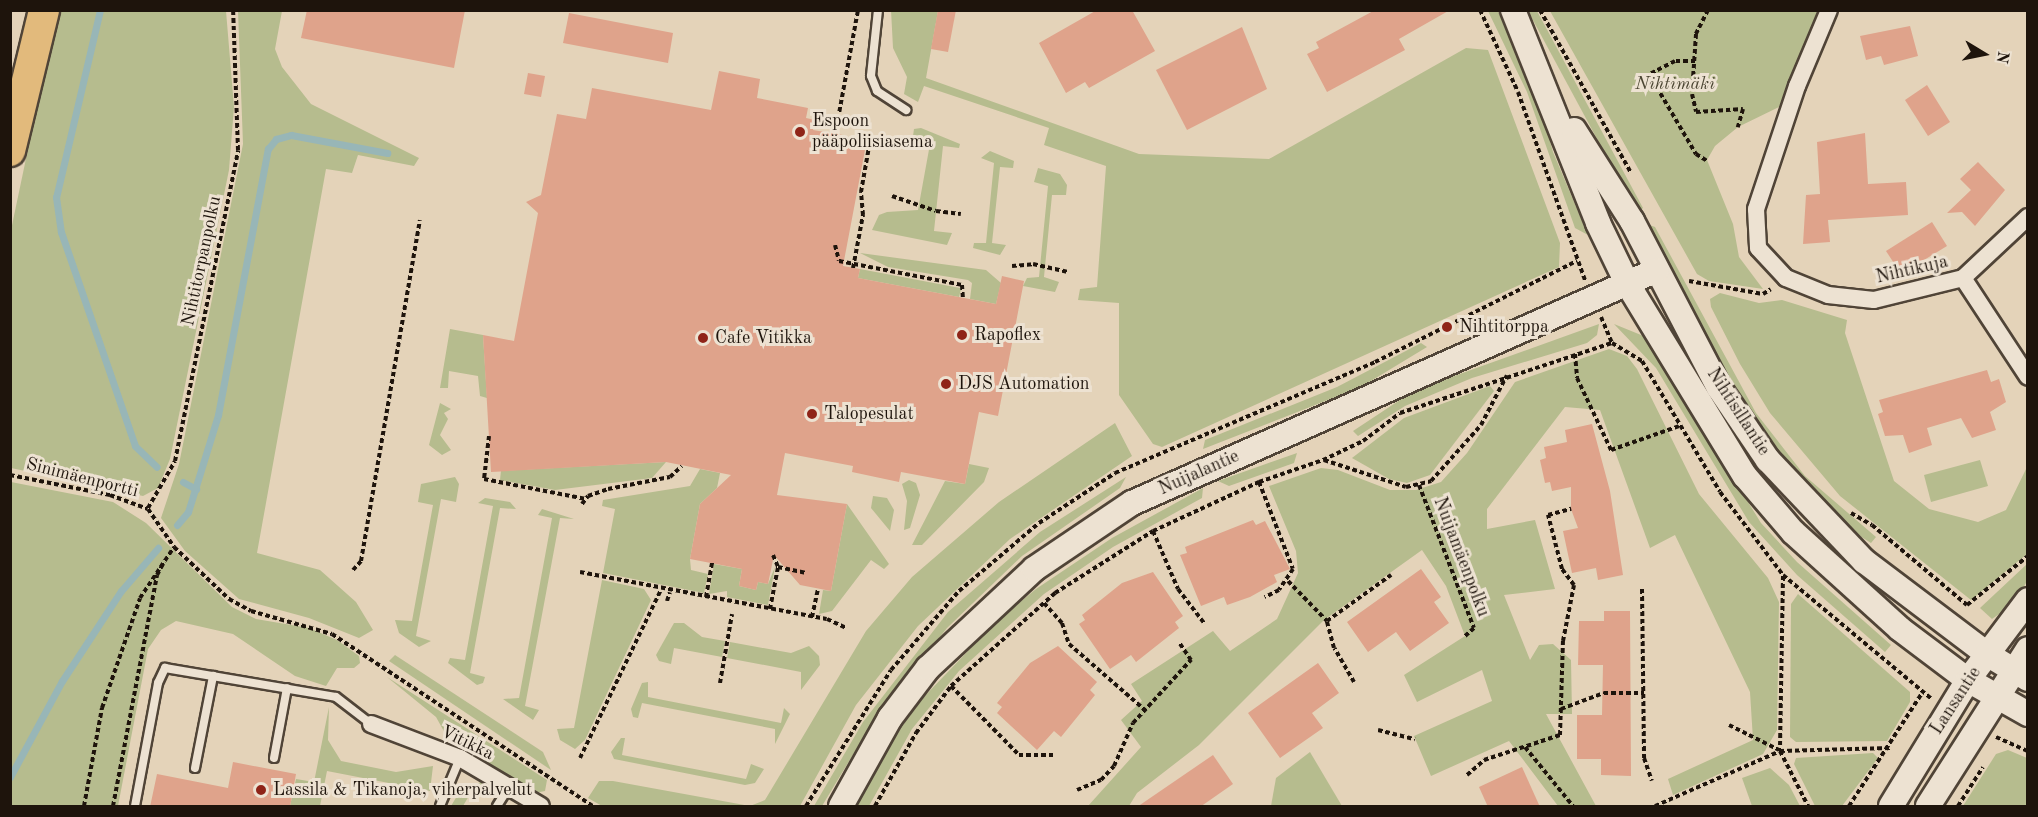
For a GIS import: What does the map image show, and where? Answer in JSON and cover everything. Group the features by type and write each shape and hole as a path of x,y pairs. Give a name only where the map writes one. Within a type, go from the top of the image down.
{"highway":[{"path":"10,151 44,10"}],"street":[{"name":"Nihtisillantie","path":"1513,10 1546,85 1598,223 1627,283 1710,425 1767,504 1856,592 1968,680 2028,714"},
{"name":"Nihtikuja","path":"1828,10 1797,86 1755,220 1758,248 1786,278 1828,295 1874,300 1964,278 2028,377"},
{"name":"Nihtisillantie","path":"1546,85 1657,270 1719,388 1768,460 1864,561 1987,654 2020,675"},
{"path":"1964,278 2028,217"},
{"name":"Nuijalantie","path":"841,807 890,718 950,645 1034,569 1132,503 1657,270"},
{"name":"Lansantie","path":"1891,807 1968,680 2028,600"},
{"name":"Lansantie","path":"1928,807 1996,696 2020,675 2028,649"},
{"name":"Vitikka","path":"371,724 460,758 541,807"}],"lane":[{"path":"878,10 871,76 877,91 906,110"},
{"path":"135,807 160,674 165,668 336,697 371,724"},
{"path":"195,768 213,676"},
{"path":"274,758 287,688"},
{"path":"440,807 460,758"},
{"path":"497,807 509,787"}],"path":[{"name":"Nihtitorpanpolku","path":"148,508 175,461 238,150 233,10"},
{"path":"838,119 858,10"},
{"path":"1480,10 1518,92 1577,261"},
{"path":"1708,10 1696,34 1696,112 1743,109 1738,127"},
{"path":"1695,61 1675,61 1649,74 1696,154 1707,160"},
{"path":"853,268 863,215 861,192 870,141"},
{"path":"892,196 936,212 961,214"},
{"path":"353,570 361,561 420,220"},
{"path":"835,245 839,261 962,285 963,298"},
{"path":"1012,266 1033,264 1069,272"},
{"path":"1695,292 1691,282 1763,294 1786,278"},
{"path":"875,807 916,733 951,686 1044,603 1153,531 1259,482 1323,460 1363,441 1400,413 1507,375 1612,343"},
{"path":"1575,354 1577,378 1611,450 1679,426"},
{"path":"1323,460 1375,481 1419,485 1431,481 1481,425 1507,375"},
{"path":"489,436 484,479 586,499"},
{"path":"582,504 586,499 608,489 669,477 681,466"},
{"name":"Sinimäenportti","path":"10,475 110,495 148,508"},
{"path":"1259,482 1291,558 1293,569 1288,581 1265,597"},
{"name":"Nuijamäenpolku","path":"1419,485 1474,628 1465,636"},
{"path":"1842,507 1872,525 1967,605 2028,556"},
{"path":"148,508 174,547 229,599 250,611 332,634 593,807"},
{"path":"1467,775 1484,760 1560,735 1563,641 1574,585 1562,569 1548,514 1571,509"},
{"path":"1153,531 1178,589 1204,623"},
{"path":"84,807 102,708 140,598 174,547"},
{"path":"113,807 157,575 174,547"},
{"path":"770,609 778,567 773,555"},
{"path":"706,597 712,563"},
{"path":"778,567 806,573"},
{"path":"580,572 670,592 812,617 846,628"},
{"path":"1327,621 1391,575"},
{"path":"1783,575 1780,751 1808,807"},
{"path":"1288,581 1327,621 1334,648 1354,682"},
{"path":"812,617 818,589"},
{"path":"1642,589 1644,758 1652,781"},
{"path":"580,758 661,590"},
{"path":"667,601 670,592"},
{"path":"1044,603 1062,623 1069,644 1145,710"},
{"path":"720,683 732,614"},
{"path":"1077,790 1101,780 1114,766 1133,723 1191,660 1179,642"},
{"path":"951,686 1019,755 1053,755"},
{"path":"1561,709 1604,693 1644,693"},
{"path":"1850,807 1890,748 1922,693"},
{"path":"1729,725 1780,751"},
{"path":"1378,730 1415,739"},
{"path":"1994,749 2000,739"},
{"path":"1525,747 1573,807"},
{"path":"1654,807 1780,751 1890,748"},
{"path":"1958,807 1988,758"}],"green space":[{"path":"891,10 938,11 926,78 1139,154 1269,159 1466,48 1488,50 1560,243 1559,267 1162,447 1153,444 1119,395 1119,303 1078,300 1080,289 1097,287 1106,166 1044,145 1049,128 924,86 918,102 904,94 907,77 893,48"},
{"path":"57,11 226,11 234,107 229,170 170,459 158,488 143,496 11,468 11,230"},
{"path":"238,11 282,11 275,49 282,67 311,104 419,158 414,166 358,155 352,173 326,169 257,553 320,570 356,602 373,630 359,638 309,618 239,599 185,551 161,518 179,464 243,144"},
{"path":"1488,11 1498,11 1535,87 1553,152 1588,235 1575,228 1527,92"},
{"path":"1528,11 1537,11 1643,208 1637,213"},
{"name":"Nihtimäki","path":"1550,11 1822,11 1779,107 1738,127 1715,146 1707,160 1733,224 1739,257 1763,289 1709,281 1697,274"},
{"path":"921,128 960,144 959,148 943,146 934,231 952,233 947,245 872,230 879,215 887,212 918,210 930,144 913,136 914,129"},
{"path":"990,151 1014,161 1013,168 1000,167 992,243 1006,245 1000,255 973,248 974,243 986,243 994,163 981,158"},
{"path":"1038,168 1060,174 1067,185 1066,195 1052,195 1044,277 1059,282 1055,292 1023,286 1027,278 1039,277 1048,186 1034,182"},
{"path":"1647,224 1655,227 1756,413 1805,476 1876,537 1871,543 1844,526 1763,437 1721,375"},
{"path":"860,253 986,270 1001,283 996,304 970,299 972,283 968,280 888,267"},
{"path":"860,269 961,289 959,297 858,278"},
{"path":"1720,293 1759,303 1782,300 1847,320 1845,333 1894,481 1929,509 1978,522 2006,510 2027,467 2027,554 1971,600 1840,496 1770,413 1740,364 1711,307 1710,299"},
{"path":"1599,324 1597,335 1587,343 1472,378 1405,406 1358,436 1353,431 1415,390"},
{"path":"1614,324 1646,337 1761,523 1797,562 1891,645 1885,652 1797,575 1749,522 1656,368"},
{"path":"450,329 483,335 487,398 480,396 478,376 449,371 448,388 440,388"},
{"path":"1421,343 1427,347 1361,387 1203,449 1205,440 1337,387"},
{"path":"1609,349 1627,356 1637,369 1699,494 1768,578 1779,602 1777,730 1763,754 1673,795 1668,779 1753,740 1750,692 1675,535 1650,548 1600,410 1565,407 1487,509 1487,529 1535,520 1555,589 1504,595 1530,660 1539,645 1553,644 1571,660 1572,714 1546,714 1596,806 1558,806 1509,741 1431,776 1414,736 1492,701 1482,670 1417,702 1404,675 1465,636 1446,586 1422,550 1324,620 1199,745 1137,793 1129,806 1088,806 1141,747 1121,720 1142,701 1131,684 1213,631 1230,651 1277,619 1298,573 1296,551 1269,486 1321,468 1338,470 1390,490 1416,490 1441,482 1467,453 1515,382"},
{"path":"1490,386 1494,391 1430,475 1407,483 1389,479 1352,458 1404,418"},
{"path":"440,403 451,409 444,413 448,419 440,435 451,450 442,455 429,445"},
{"path":"1115,423 1132,456 1010,539 918,626 856,705 800,806 750,806 765,800 866,631 912,577 999,502"},
{"path":"1297,453 1294,463 1229,486 1218,481"},
{"path":"1980,460 1988,486 1931,502 1924,475"},
{"path":"666,462 652,478 555,490 500,480 501,471"},
{"path":"969,464 989,468 984,482 922,545 912,545 945,481 965,484"},
{"path":"700,469 720,473 717,488 700,504 690,559 691,570 708,574 704,593 603,573 615,509 602,506 603,500 690,486"},
{"path":"455,477 459,484 456,502 441,499 416,636 431,641 419,647 399,633 395,620 412,621 433,505 418,502 421,484"},
{"path":"1126,477 1120,488 1022,556 947,628 869,728 822,806 814,806 863,722 948,612 1040,532"},
{"path":"909,480 916,483 920,495 910,528 904,530 907,501 902,484"},
{"path":"11,482 113,502 146,523 232,607 256,619 309,628 337,640 359,656 360,663 354,668 337,668 326,686 295,676 233,634 176,621 161,630 148,649 118,806 11,806"},
{"path":"1203,488 1202,498 1113,547 1044,594 959,671 912,729 869,806 857,806 886,750 918,703 995,623 1036,589 1112,538"},
{"path":"873,496 887,498 894,510 890,531 871,508"},
{"path":"485,498 510,502 516,509 500,508 470,673 485,677 483,683 477,685 448,663 450,658 465,660 493,506 478,503"},
{"path":"847,504 889,564 884,569 871,560 832,611 819,614 823,590 831,591"},
{"path":"542,509 574,519 560,518 525,706 539,710 533,720 503,699 519,698 552,518 538,515"},
{"path":"714,564 742,569 739,586 756,590 758,582 768,584 775,567 768,605 727,597 727,591 709,594"},
{"path":"2027,564 2027,581 2015,603 1992,619 1980,608"},
{"path":"602,580 644,589 651,600 585,740 575,749 560,740 557,729 574,728"},
{"path":"1798,594 1910,692 1910,702 1887,741 1796,742 1790,737 1791,604"},
{"path":"674,623 684,623 702,637 725,641 722,657 674,648 671,664 659,661 656,655"},
{"path":"730,642 791,653 809,646 819,656 820,665 801,690 801,672 727,658"},
{"path":"395,655 543,752 551,770 389,661"},
{"path":"387,677 547,780 545,791 535,793 446,735 436,717"},
{"path":"648,682 648,697 781,723 784,708 790,714 775,744 775,729 642,703 638,718 633,717 631,709 642,683"},
{"path":"329,707 328,740 341,761 396,772 433,766 430,791 327,771 320,806 290,806 296,779 314,782"},
{"path":"621,738 625,738 622,755 746,779 751,764 764,769 755,783 745,785 614,759 611,752"},
{"path":"2008,750 2027,758 2027,806 1963,806 1996,754"},
{"path":"1310,752 1342,806 1271,806 1276,778"},
{"path":"1873,753 1878,758 1842,806 1815,806 1794,764 1796,758"},
{"path":"1770,768 1789,785 1800,806 1752,806 1742,778"},
{"path":"599,781 613,781 750,806 602,806 588,798"},
{"path":"481,782 489,788 488,793 473,789 463,806 451,806 460,791"}],"building":[{"path":"307,10 465,10 454,68 301,38"},
{"path":"938,10 956,10 948,52 931,49"},
{"path":"1097,10 1132,10 1155,51 1089,88 1085,82 1066,93 1039,43"},
{"path":"1375,10 1450,10 1399,39 1405,50 1327,92 1307,54 1319,48 1316,42"},
{"path":"569,13 673,33 668,63 563,43"},
{"path":"1910,26 1918,56 1884,65 1881,56 1866,60 1860,36"},
{"path":"1242,27 1267,89 1187,130 1156,70"},
{"path":"719,71 760,79 757,98 808,108 806,118 815,120 813,130 843,135 842,146 865,150 843,266 860,269 858,278 996,304 1002,276 1024,281 998,416 979,412 965,484 901,472 899,482 852,472 853,466 785,453 777,495 847,504 831,591 800,585 774,555 768,584 758,582 756,590 739,586 742,569 690,559 700,504 731,475 666,462 491,472 483,335 514,341 538,213 526,202 541,195 557,114 586,119 592,88 711,110"},
{"path":"528,73 545,76 541,97 524,94"},
{"path":"1927,85 1950,122 1928,136 1905,100"},
{"path":"1865,133 1868,184 1906,182 1908,215 1828,220 1830,242 1803,244 1806,195 1820,194 1817,142"},
{"path":"1978,162 2005,190 1975,226 1962,212 1947,213 1971,190 1960,179"},
{"path":"1932,222 1947,246 1901,274 1886,251"},
{"path":"1987,370 1991,382 1999,379 2006,402 1990,412 1996,430 1972,438 1961,418 1927,428 1932,445 1909,453 1903,435 1885,436 1878,414 1883,412 1879,400"},
{"path":"1592,424 1610,491 1623,575 1598,580 1596,568 1572,573 1563,531 1578,528 1571,509 1571,487 1552,491 1550,482 1545,483 1540,460 1546,458 1544,447 1567,442 1565,430"},
{"path":"1253,520 1256,525 1265,521 1290,569 1274,575 1277,582 1250,597 1227,605 1224,597 1201,606 1180,555 1187,553 1185,547"},
{"path":"1421,569 1441,597 1434,602 1449,623 1410,651 1396,632 1368,652 1347,622"},
{"path":"1153,572 1183,616 1175,622 1179,628 1136,662 1131,655 1110,669 1079,624 1085,620 1082,615 1122,583"},
{"path":"1604,611 1630,611 1631,776 1601,775 1601,759 1577,759 1577,715 1602,715 1603,665 1578,665 1579,621 1604,621"},
{"path":"1058,646 1097,682 1090,690 1095,695 1061,737 1054,731 1037,750 997,713 1002,707 997,703 1030,663"},
{"path":"1318,663 1339,693 1312,713 1323,728 1280,758 1248,713"},
{"path":"1213,755 1233,784 1200,807 1137,807"},
{"path":"233,762 296,774 290,807 150,807 157,774 228,788"},
{"path":"1522,767 1540,807 1488,807 1479,787"}],"waterway":[{"path":"100,10 56,197 61,232 135,446 157,467"},
{"path":"177,525 188,512 218,415 268,149 276,139 291,135 387,153"},
{"path":"183,482 196,489"},
{"path":"10,777 62,681 121,591 158,548"}],"place":[{"name":"Espoon pääpoliisiasema","path":"800,132"},
{"name":"Nihtitorppa","path":"1447,327"},
{"name":"Rapoflex","path":"962,335"},
{"name":"Cafe Vitikka","path":"703,338"},
{"name":"DJS Automation","path":"946,384"},
{"name":"Talopesulat","path":"812,414"},
{"name":"Lassila & Tikanoja, viherpalvelut","path":"261,790"}]}
